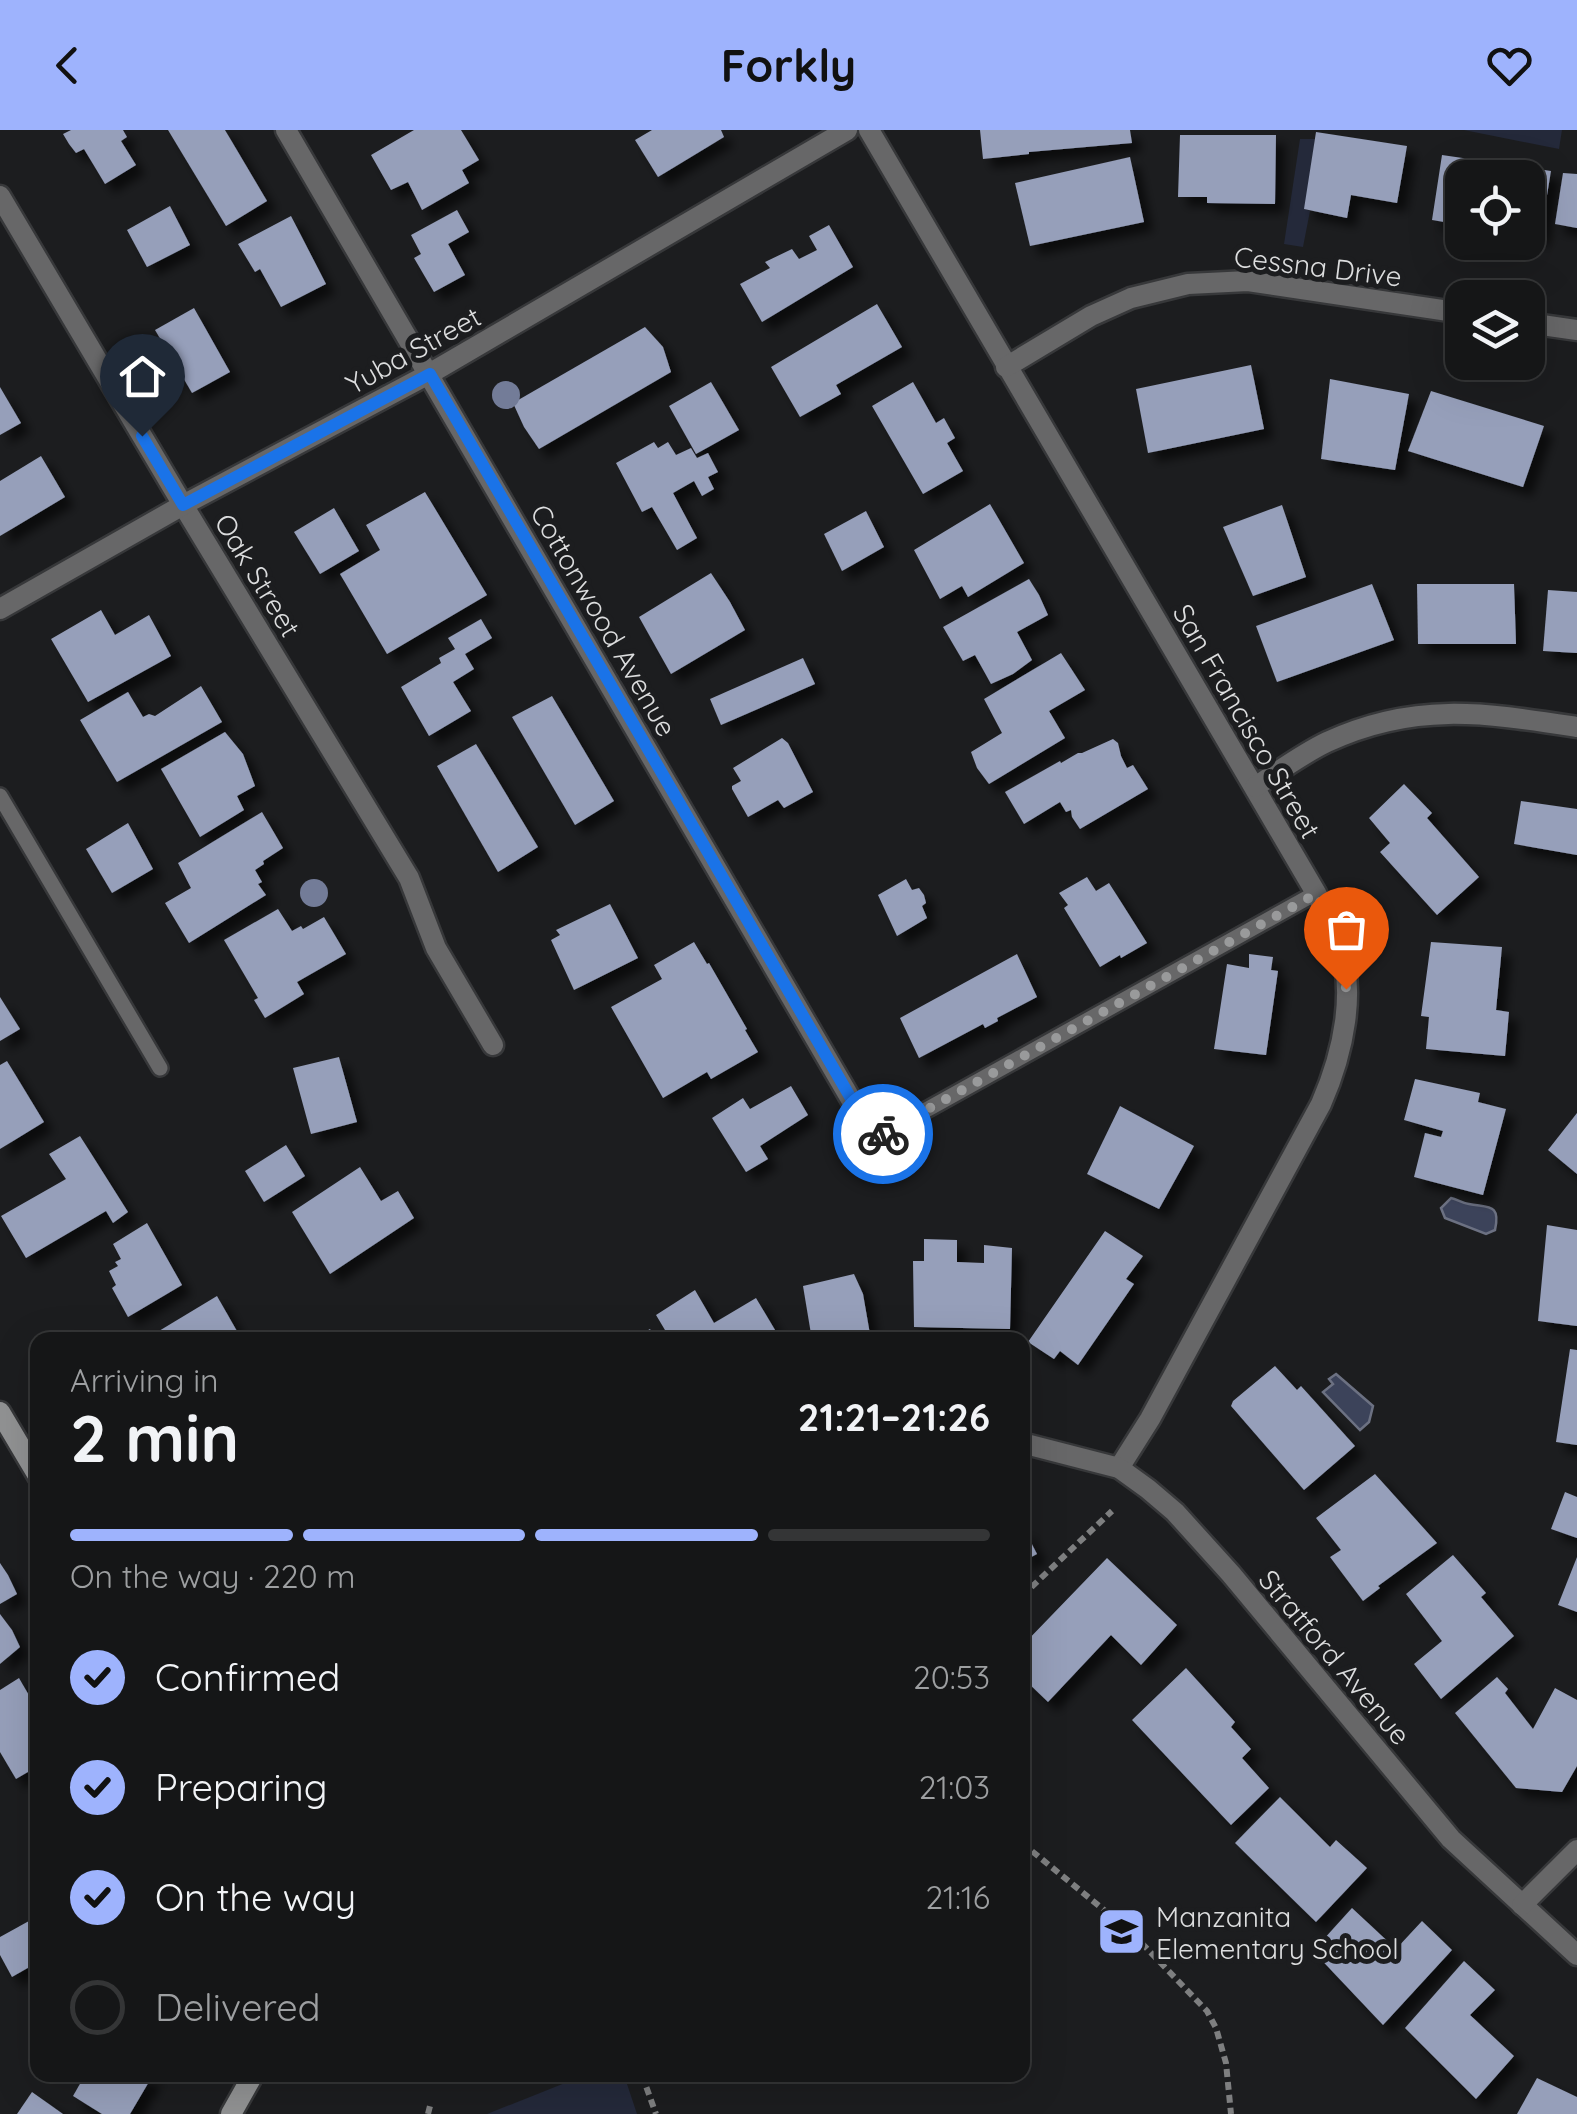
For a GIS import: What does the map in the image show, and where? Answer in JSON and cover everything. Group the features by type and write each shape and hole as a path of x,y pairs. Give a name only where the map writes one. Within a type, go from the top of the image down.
{"street":[{"name":"Cottonwood Avenue","path":"286,130 874,1138"},
{"name":"Yuba Street","path":"0,609 183,505 430,374 847,130"},
{"name":"San Francisco Street","path":"869,130 1316,894 1338,938 1345,969 1342,1044 1321,1104 1119,1468"},
{"name":"Oak Street","path":"0,196 409,878 436,948 493,1045"},
{"name":"Cessna Drive","path":"1006,366 1091,316 1131,298 1188,284 1248,281 1445,310"},
{"path":"1545,325 1577,330"},
{"path":"1255,787 1328,741 1390,720 1448,713 1490,714 1577,727"},
{"path":"0,1412 30,1463"},
{"name":"Stratford Avenue","path":"1030,1445 1119,1468 1175,1512 1429,1814 1474,1862 1577,1955"},
{"path":"1522,1905 1577,1850"},
{"path":"231,2114 249,2082"}],"lane":[{"path":"0,796 160,1068"},
{"path":"874,1138 1316,894"}],"path":[{"path":"1030,1589 1112,1512"},
{"path":"1030,1850 1131,1932 1207,2011 1226,2062 1231,2114"},
{"path":"645,2082 656,2114"},
{"path":"428,2114 431,2102"}],"shaded area":[{"path":"1464,130 1562,130 1559,149"},
{"path":"1300,139 1315,139 1303,247 1284,244"},
{"path":"1451,1198 1491,1208 1496,1215 1495,1230 1486,1234 1445,1218 1441,1208"},
{"path":"1336,1374 1373,1406 1369,1422 1360,1430 1323,1392 1333,1384 1329,1379"},
{"path":"567,2082 626,2082 637,2114 487,2114"}],"building":[{"path":"71,130 123,130 127,137 121,141 136,165 105,184 84,149 76,153 69,144 63,134"},
{"path":"168,130 225,130 267,201 226,226"},
{"path":"414,130 461,130 479,160 462,170 469,183 422,210 408,182 391,190 371,155"},
{"path":"652,130 721,130 724,137 658,177 635,140"},
{"path":"980,130 1130,130 1132,143 983,159"},
{"path":"1316,132 1407,146 1397,203 1351,195 1347,218 1304,209"},
{"path":"1180,135 1276,135 1275,204 1207,203 1207,197 1178,197"},
{"path":"1442,155 1476,160 1445,160 1445,222 1432,220"},
{"path":"1130,157 1144,222 1030,246 1015,183"},
{"path":"1545,170 1551,171 1545,207"},
{"path":"1563,173 1577,174 1577,228 1555,224"},
{"path":"170,206 190,245 147,267 127,230"},
{"path":"457,210 469,232 448,244 465,275 434,292 414,258 421,254 411,235"},
{"path":"291,216 326,284 281,307 260,269 255,272 238,244"},
{"path":"829,225 853,267 762,322 740,284 770,268 765,262 792,249 799,259 817,250 809,236"},
{"path":"877,304 902,347 836,385 841,394 800,417 771,367"},
{"path":"194,308 230,372 192,393 155,330"},
{"path":"645,327 663,347 671,372 539,449 513,403"},
{"path":"1251,365 1264,429 1148,453 1136,389"},
{"path":"1330,379 1409,394 1395,470 1321,459"},
{"path":"711,382 739,430 696,454 669,406"},
{"path":"913,382 936,423 944,418 955,438 947,443 963,471 923,494 872,406"},
{"path":"0,387 21,423 0,435"},
{"path":"1431,391 1544,426 1523,487 1408,451"},
{"path":"654,442 658,448 668,442 676,455 691,448 697,458 708,453 718,472 708,477 714,489 702,496 694,481 673,493 697,538 677,550 652,507 642,512 616,463"},
{"path":"41,456 65,497 0,536 0,481"},
{"path":"425,492 487,595 387,654 340,574 380,550 366,525"},
{"path":"990,504 1024,563 968,597 962,586 940,599 914,550"},
{"path":"1282,505 1306,577 1253,596 1223,527"},
{"path":"334,508 359,551 320,574 294,532"},
{"path":"866,511 884,547 842,571 824,534"},
{"path":"711,573 745,630 671,674 639,617"},
{"path":"1029,579 1048,615 1017,632 1032,660 991,684 975,655 963,661 943,627"},
{"path":"1372,584 1394,640 1277,682 1256,626"},
{"path":"1417,584 1514,584 1516,644 1418,644"},
{"path":"1548,590 1577,592 1577,653 1543,651"},
{"path":"101,610 115,635 149,615 171,656 88,702 51,639"},
{"path":"481,619 492,638 465,654 474,669 453,682 471,711 429,736 401,687 441,663 439,658 455,649 448,638"},
{"path":"1061,653 1085,690 1049,711 1065,738 989,784 971,752 1002,733 984,699"},
{"path":"803,658 815,684 721,725 710,699"},
{"path":"201,686 222,722 117,782 80,720 128,692 143,717 155,716"},
{"path":"552,696 614,801 575,825 512,717"},
{"path":"225,732 243,754 255,786 237,796 244,810 200,837 161,769"},
{"path":"782,738 813,792 784,808 778,800 748,817 732,789 741,781 733,768"},
{"path":"1113,739 1127,768 1133,765 1148,789 1080,829 1071,810 1066,812 1060,802 1024,824 1005,792 1060,761"},
{"path":"476,744 538,847 498,872 437,766"},
{"path":"1404,784 1432,813 1427,818 1479,877 1437,915 1380,852 1390,843 1369,818"},
{"path":"1521,801 1577,809 1577,855 1514,844"},
{"path":"262,812 283,848 255,870 266,895 189,943 165,903 191,888 178,863"},
{"path":"128,823 153,869 112,893 86,849"},
{"path":"1087,877 1096,891 1109,883 1147,943 1100,967 1059,893"},
{"path":"906,879 912,890 919,888 924,895 926,903 922,906 927,918 897,936 878,895"},
{"path":"610,904 638,958 574,990 551,940 560,935 556,930"},
{"path":"278,909 292,931 324,917 346,954 297,982 304,994 265,1018 254,1000 258,998 224,940"},
{"path":"694,942 758,1052 711,1079 707,1072 663,1098 611,1007 662,979 654,965"},
{"path":"1431,942 1502,947 1496,1010 1509,1012 1505,1056 1426,1049 1429,1017 1421,1016"},
{"path":"1017,954 1037,997 985,1028 983,1024 919,1058 900,1018"},
{"path":"1249,954 1273,957 1271,970 1278,971 1266,1055 1214,1049 1227,964 1249,968"},
{"path":"0,997 20,1029 0,1041"},
{"path":"339,1057 357,1122 311,1134 293,1068"},
{"path":"7,1061 44,1122 0,1149 0,1065"},
{"path":"1415,1079 1480,1093 1478,1102 1506,1109 1483,1195 1414,1177 1425,1133 1441,1137 1443,1131 1404,1120"},
{"path":"791,1086 808,1115 760,1146 768,1159 746,1172 712,1118 743,1098 750,1109"},
{"path":"1120,1106 1194,1146 1159,1209 1087,1174"},
{"path":"1577,1113 1577,1174 1548,1150"},
{"path":"80,1136 128,1212 113,1223 106,1211 26,1258 1,1216 66,1179 49,1154"},
{"path":"286,1145 305,1176 264,1202 245,1171"},
{"path":"360,1167 381,1201 398,1191 414,1218 330,1274 292,1212"},
{"path":"147,1223 182,1285 128,1317 112,1288 116,1285 109,1271 121,1259 113,1244"},
{"path":"1547,1225 1577,1230 1577,1326 1538,1321"},
{"path":"1105,1231 1143,1256 1126,1279 1134,1284 1078,1365 1060,1351 1054,1359 1030,1343"},
{"path":"924,1239 957,1240 957,1262 984,1263 984,1245 1012,1248 1010,1329 914,1327 913,1261 924,1261"},
{"path":"854,1274 863,1294 870,1332 811,1332 803,1286"},
{"path":"695,1290 714,1323 756,1298 776,1332 666,1332 656,1315"},
{"path":"217,1296 237,1332 157,1332"},
{"path":"1570,1349 1577,1350 1577,1445 1556,1442"},
{"path":"1275,1366 1297,1390 1301,1386 1355,1446 1304,1490 1231,1406"},
{"path":"1375,1474 1437,1543 1363,1601 1330,1557 1341,1550 1316,1518"},
{"path":"1565,1492 1577,1497 1577,1538 1551,1529"},
{"path":"1453,1555 1486,1593 1481,1597 1514,1636 1441,1699 1414,1664 1442,1641 1406,1594"},
{"path":"1577,1557 1577,1612 1558,1605"},
{"path":"1107,1558 1177,1625 1141,1665 1111,1635 1048,1702 1030,1685 1030,1638"},
{"path":"0,1563 17,1594 0,1604"},
{"path":"0,1614 20,1647 0,1664"},
{"path":"1186,1668 1235,1722 1231,1727 1251,1749 1242,1758 1269,1788 1231,1825 1132,1720"},
{"path":"1497,1677 1533,1729 1555,1688 1577,1700 1577,1766 1562,1792 1516,1788 1455,1713"},
{"path":"19,1678 30,1697 30,1771 16,1779 0,1752 0,1690"},
{"path":"1280,1797 1330,1847 1336,1840 1367,1868 1316,1922 1235,1843"},
{"path":"1352,1908 1396,1949 1422,1921 1452,1950 1383,2025 1313,1951"},
{"path":"30,1920 30,1967 12,1977 0,1955 0,1937"},
{"path":"1464,1961 1495,1990 1470,2015 1514,2056 1476,2099 1405,2028"},
{"path":"1537,2078 1577,2097 1577,2114 1517,2114"},
{"path":"81,2082 149,2082 130,2114 102,2114 73,2096"},
{"path":"32,2092 63,2114 17,2114"}],"way so far":[{"path":"883,1134 1316,894 1338,938 1346,989"}],"place":[{"name":"Manzanita Elementary School","path":"1121,1932"}],"route":[{"path":"142,436 183,505 430,374 874,1138 883,1134"}]}
